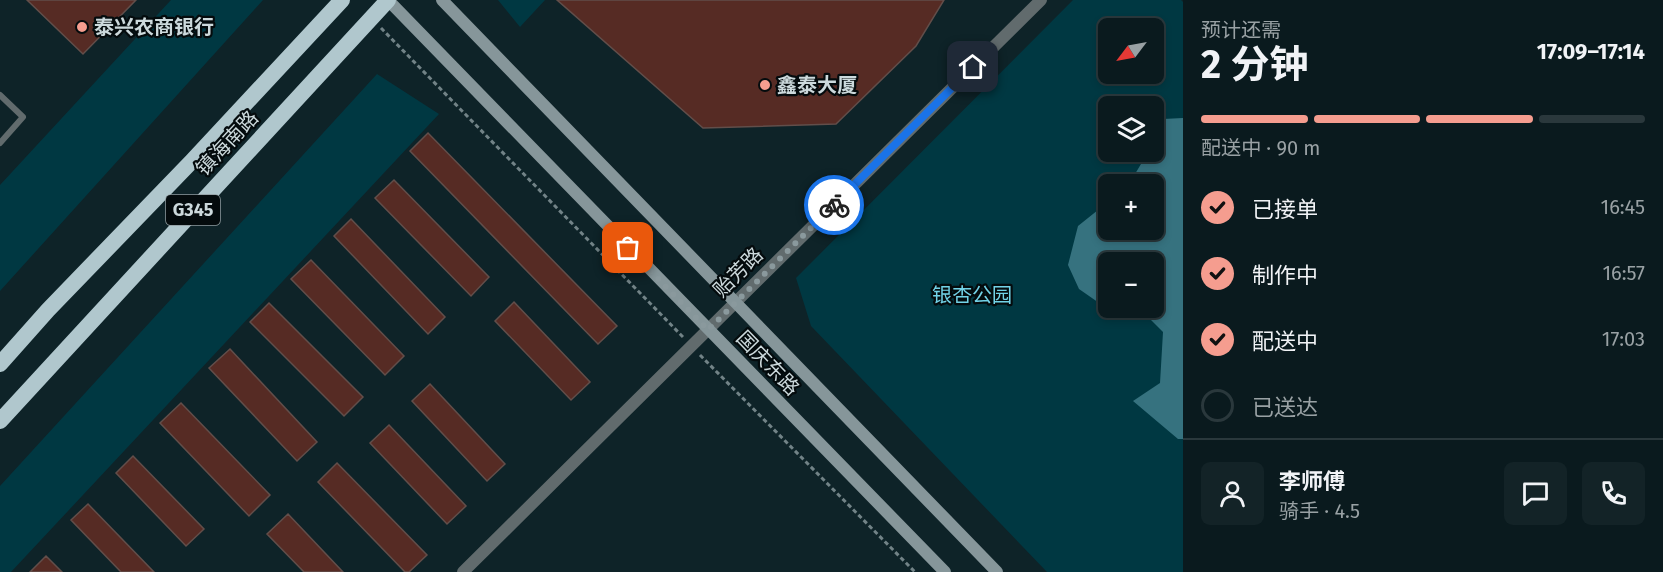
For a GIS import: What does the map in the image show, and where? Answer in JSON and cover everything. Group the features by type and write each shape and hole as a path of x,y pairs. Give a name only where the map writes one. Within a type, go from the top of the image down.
{"highway":[{"name":"镇海南路","path":"0,364 48,310 192,161 342,0"},
{"name":"镇海南路","path":"0,421 388,0"}],"main road":[{"name":"国庆东路","path":"388,0 945,572"},
{"name":"国庆东路","path":"442,0 996,572"}],"street":[{"name":"贻芳路","path":"463,572 1041,0"}],"lane":[{"path":"0,95 23,117 0,142"}],"path":[{"path":"371,18 915,572"}],"green space":[{"path":"171,0 263,0 0,291 0,185"},
{"path":"498,0 545,0 520,27"},
{"name":"银杏公园","path":"1073,0 1181,0 1183,2 1183,572 1047,572 811,326 796,278"},
{"path":"377,74 439,114 11,572 0,572 0,486"}],"shaded area":[{"path":"1183,118 1183,439 1178,439 1133,401 1160,383 1163,332 1149,318 1164,318 1164,252 1098,252 1098,302 1079,289 1068,265 1078,226 1098,210 1098,240 1164,240 1164,174 1135,174 1141,162 1164,162 1164,119"}],"building":[{"name":"泰兴农商银行","path":"27,0 136,0 83,54"},
{"name":"鑫泰大厦","path":"557,0 944,0 916,46 836,124 703,128"},
{"path":"428,133 617,326 598,344 410,151"},
{"path":"394,180 489,277 471,296 375,198"},
{"path":"351,219 445,317 428,334 334,236"},
{"path":"311,260 404,356 385,375 291,279"},
{"path":"514,302 590,382 571,400 495,321"},
{"path":"269,303 363,397 344,416 250,322"},
{"path":"230,349 317,442 297,461 209,368"},
{"path":"430,384 505,464 487,481 412,401"},
{"path":"181,403 270,495 249,516 160,423"},
{"path":"389,425 466,506 447,524 370,443"},
{"path":"133,456 204,529 186,546 116,473"},
{"path":"337,463 427,555 409,572 405,572 318,482"},
{"path":"88,504 154,572 121,572 71,520"},
{"path":"288,514 343,572 304,572 267,534"},
{"path":"46,556 62,572 30,572"}],"way so far":[{"path":"628,248 708,330 834,205"}],"place":[{"name":"泰兴农商银行","path":"82,27"},
{"name":"鑫泰大厦","path":"765,85"}],"route":[{"path":"834,205 973,67"}]}
